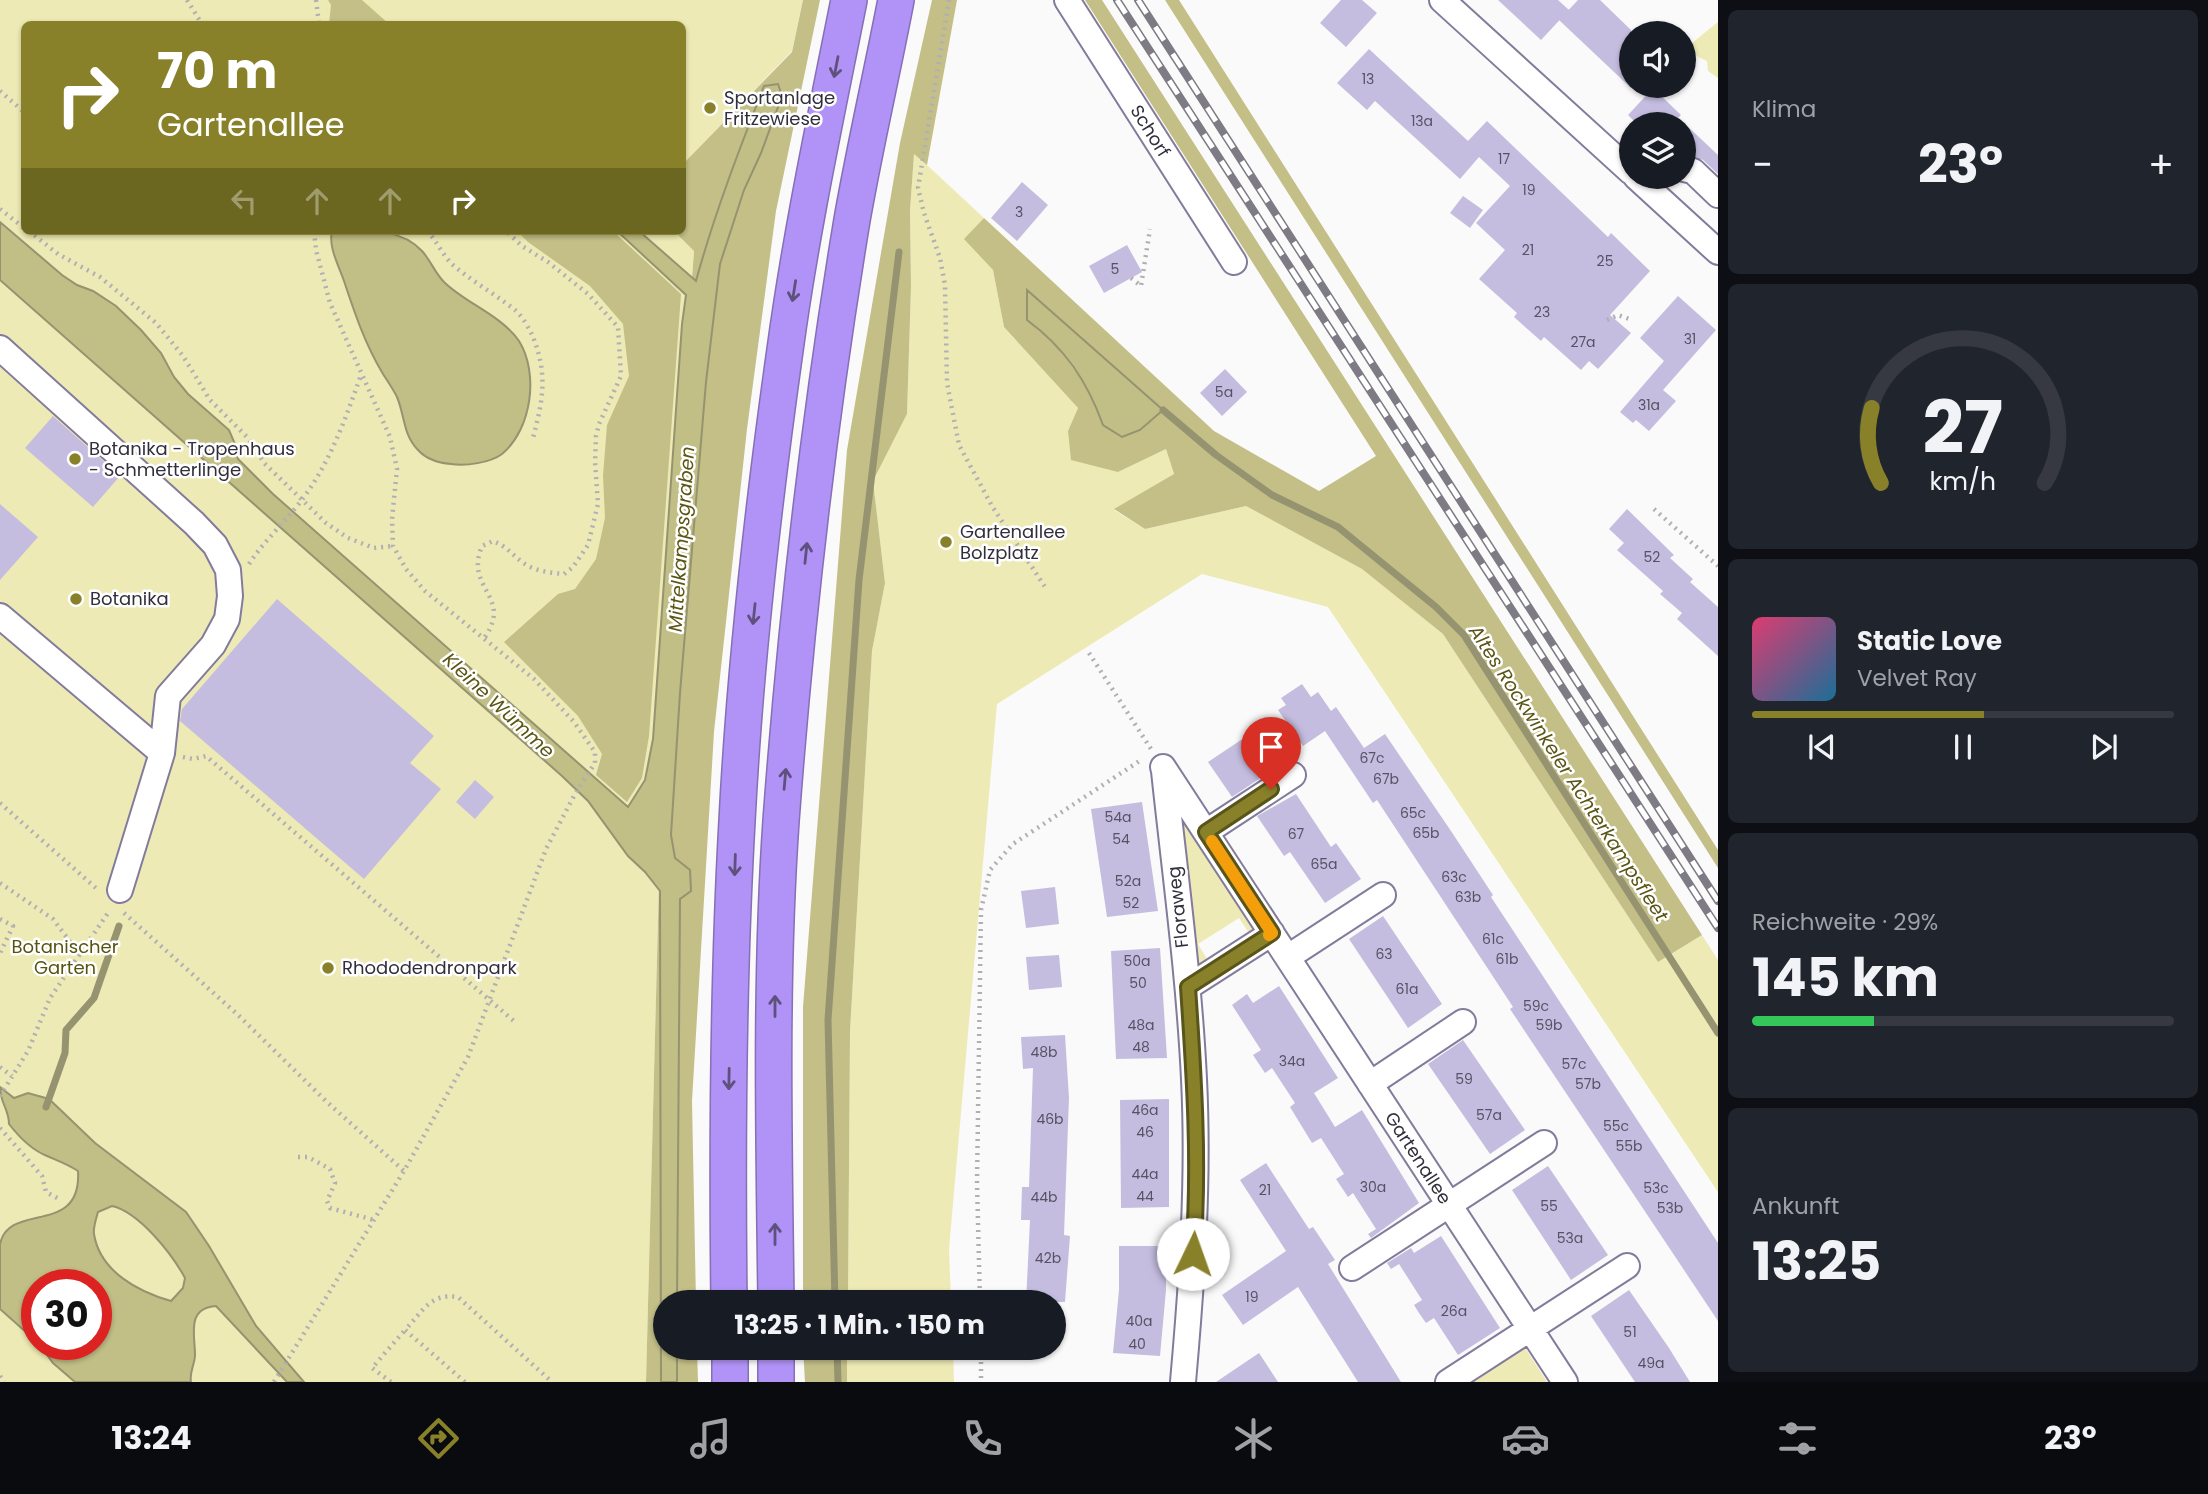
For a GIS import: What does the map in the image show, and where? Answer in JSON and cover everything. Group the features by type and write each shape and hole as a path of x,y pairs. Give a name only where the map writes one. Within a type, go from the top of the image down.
{"highway":[{"path":"729,1290 728,1167 733,913 749,657 768,474 787,334 808,208 849,0"},
{"path":"776,1290 775,996 781,824 796,657 813,481 832,349 853,216 896,0"},
{"path":"730,1360 730,1382"},
{"path":"776,1360 776,1382"}],"street":[{"name":"Schorf","path":"1067,0 1234,262"},
{"path":"1442,0 1619,161"},
{"path":"1696,174 1718,195"},
{"path":"1650,189 1718,252"},
{"path":"0,348 215,545 228,570 227,619 213,645 168,696 162,752 117,897"},
{"path":"0,617 162,752"},
{"name":"Gartenallee","path":"1163,767 1565,1382"},
{"name":"Floraweg","path":"1163,767 1188,987 1194,1080 1195,1229 1183,1382"},
{"path":"1206,832 1293,775"},
{"path":"1288,957 1382,895"},
{"path":"1188,987 1272,933"},
{"path":"1370,1084 1463,1022"},
{"path":"1352,1268 1544,1143"},
{"path":"1448,1382 1627,1266"}],"path":[{"path":"187,0 200,21"},
{"path":"316,0 319,21"},
{"path":"949,0 918,188 940,258 945,285 947,383 959,445 992,506 1047,590"},
{"path":"0,91 21,109"},
{"path":"0,209 21,226"},
{"path":"1131,278 1141,286 1150,229"},
{"path":"34,235 58,254 100,277 156,323 183,356 210,400 249,439 264,463 299,503 348,538 373,548 393,546"},
{"path":"274,1382 404,1171 468,1058 546,849 575,793 595,763 595,752 574,722 534,679 425,591 406,569 393,546 392,519 397,469 390,437 330,303 314,235"},
{"path":"431,235 450,262 475,283 517,311 529,329 544,377 542,401 533,438"},
{"path":"485,637 494,625 494,603 476,566 482,546 494,541 507,547 526,565 564,574 573,568 588,545 598,504 594,462 596,436 621,376 618,327 588,294 510,235"},
{"path":"1606,320 1618,315 1632,320"},
{"path":"229,585 242,582 249,562 299,503 333,449 361,374"},
{"path":"1654,509 1718,566"},
{"path":"979,1290 977,1182 981,910 989,870 1013,844 1153,751 1089,653"},
{"path":"162,752 193,759 206,756 515,1022"},
{"path":"0,803 117,897 328,1103 404,1171"},
{"path":"0,883 53,919 79,955"},
{"path":"0,1096 28,1051 50,998 117,897"},
{"path":"0,919 13,926 0,953"},
{"path":"0,1067 12,1076"},
{"path":"0,1128 42,1176 46,1192 59,1199"},
{"path":"298,1157 308,1157 330,1168 335,1183 327,1201 330,1208 374,1220"},
{"path":"391,1382 372,1368 435,1298 444,1295 458,1297 552,1382"},
{"path":"405,1330 465,1382"},
{"path":"981,1360 981,1382"},
{"path":"0,1376 5,1382"}],"green space":[{"name":"Rhododendronpark","path":"0,0 803,0 792,51 686,161 686,21 21,21 21,235 678,235 694,250 665,652 646,1382 0,1382"},
{"path":"1718,22 1718,78 1708,71 1707,61 1696,55 1696,40"},
{"path":"914,153 984,218 965,239 993,270 1004,327 1078,408 1068,431 1118,472 1166,449 1174,474 1114,510 1145,529 1246,506 1362,569 1443,634 1658,962 1702,935 1718,960 1718,1192 1328,607 1202,574 997,704 949,1249 951,1290 848,1290 850,1031 872,651 885,583 873,481 907,414 911,287 910,210"},
{"path":"1175,800 1254,925 1249,933 1239,918 1198,944 1207,959 1196,966"},
{"path":"1524,1346 1547,1382 1468,1382"},
{"path":"847,1360 953,1360 954,1382 847,1382"}],"shaded area":[{"path":"328,0 362,0 386,21 329,21 331,5"},
{"path":"803,0 820,0 776,211 747,429 714,732 692,1101 696,1290 653,1290 653,1360 697,1360 698,1382 646,1382 665,652 694,251 678,235 686,235 686,161 792,52"},
{"path":"932,0 957,0 927,165 914,154 910,210 911,287 907,414 873,481 885,583 872,651 850,1031 848,1290 803,1290 803,1007 847,450 900,143"},
{"path":"1085,0 1102,0 1702,935 1658,962 1443,634 1362,569 1246,506 1145,529 1114,509 1174,474 1166,449 1118,472 1071,460 1068,431 1078,408 1004,327 993,270 964,239 984,218 1214,431 1319,491 1376,456","holes":["1051,338 1140,430 1103,425 1090,391"]},
{"path":"1165,0 1179,0 1718,850 1718,868"},
{"path":"521,235 617,235 681,294 649,736 642,778 627,802 596,775 602,754 578,716 504,642 558,594 575,589 596,559 605,518 603,476 607,425 629,376 623,324 590,286"},
{"path":"804,1360 847,1360 847,1382 805,1382"}],"water":[{"path":"778,84 782,96 744,190 720,264 706,382 671,835 675,858 690,870 691,891 680,899 677,1290 661,1290 660,891 628,856 588,801 562,776 0,280 0,222 62,275 116,306 161,353 174,377 188,394 229,430 238,459 273,494 628,807 645,780 653,739 686,295 621,235 644,235 696,281 736,158 764,86"},
{"path":"331,237 403,237 422,251 444,282 493,316 519,341 529,369 529,400 520,430 502,454 478,463 447,464 425,456 413,444 397,397 371,351 356,317"},
{"path":"1027,290 1163,410 1140,430 1122,437 1103,425 1090,394 1073,366 1053,342 1027,320"},
{"path":"0,1087 14,1098 28,1093 49,1099 95,1143 186,1212 256,1326 304,1382 287,1382 216,1306 206,1308 196,1317 195,1358 191,1382 75,1382 53,1363 51,1360 112,1360 112,1269 21,1269 21,1328 0,1309 0,1244 6,1231 17,1224 57,1212 69,1204 76,1191 78,1171 41,1153 21,1138 9,1124","holes":["112,1206 133,1216 154,1235 185,1278 183,1288 171,1301 146,1292 123,1278 104,1259 98,1247 94,1232 98,1212"]},
{"path":"661,1360 677,1360 677,1382 661,1382"}],"building":[{"path":"1341,0 1362,0 1377,13 1346,47 1320,23"},
{"path":"1498,0 1558,0 1569,10 1541,40"},
{"path":"1578,0 1600,0 1622,21 1619,21 1619,77 1559,20"},
{"path":"1369,49 1468,141 1487,121 1608,237 1611,233 1650,271 1610,315 1631,333 1598,369 1589,361 1581,370 1544,337 1541,341 1514,317 1517,313 1479,279 1505,250 1476,223 1510,186 1479,157 1460,179 1375,101 1367,110 1337,83"},
{"path":"1644,98 1663,98 1678,112 1631,112"},
{"path":"1696,134 1718,155 1718,174 1696,157"},
{"path":"1022,182 1048,205 1017,241 991,218"},
{"path":"1463,196 1483,210 1470,228 1450,213"},
{"path":"1127,245 1142,272 1104,293 1089,266"},
{"path":"1678,296 1716,330 1663,390 1676,401 1649,431 1620,412 1664,361 1640,338"},
{"path":"1225,369 1247,392 1222,416 1200,393"},
{"name":"Botanika - Tropenhaus - Schmetterlinge","path":"53,416 120,476 93,507 25,448"},
{"path":"0,504 38,537 0,580"},
{"path":"1627,509 1674,555 1670,558 1693,579 1690,582 1718,607 1718,656 1677,619 1682,613 1660,594 1663,591 1617,550 1624,543 1609,529"},
{"path":"277,599 434,736 410,763 441,789 364,879 180,721 182,709"},
{"path":"1302,684 1311,697 1318,692 1331,711 1336,707 1364,748 1385,734 1493,895 1491,897 1718,1243 1718,1321 1510,1009 1513,1007 1377,800 1373,803 1325,731 1303,746 1278,710 1286,705 1281,698"},
{"path":"1244,738 1268,773 1232,797 1208,762"},
{"path":"475,780 494,797 475,819 456,802"},
{"path":"1296,794 1331,847 1336,843 1361,879 1325,903 1290,852 1284,856 1257,816"},
{"path":"1142,802 1158,911 1107,917 1091,809"},
{"path":"1055,887 1059,924 1026,928 1021,891"},
{"path":"1383,916 1442,1004 1408,1028 1349,939"},
{"path":"1160,948 1167,1058 1116,1059 1111,951"},
{"path":"1059,955 1062,987 1029,990 1026,957"},
{"path":"1279,986 1338,1078 1314,1093 1335,1127 1362,1110 1419,1203 1371,1238 1368,1234 1376,1229 1353,1193 1348,1197 1336,1179 1344,1174 1321,1138 1312,1143 1290,1107 1295,1103 1272,1068 1265,1073 1253,1055 1261,1050 1232,1005 1247,994 1253,1003"},
{"path":"1065,1035 1069,1098 1064,1235 1070,1236 1066,1290 1027,1290 1030,1220 1021,1220 1022,1187 1029,1187 1033,1068 1023,1069 1021,1037"},
{"path":"1463,1040 1525,1130 1490,1154 1428,1064"},
{"path":"1169,1099 1169,1207 1121,1208 1120,1100"},
{"path":"1266,1163 1309,1229 1313,1227 1335,1260 1328,1264 1401,1382 1358,1382 1298,1287 1243,1325 1222,1295 1286,1251 1240,1180"},
{"path":"1548,1166 1608,1255 1571,1280 1512,1190"},
{"path":"1441,1236 1500,1328 1458,1355 1434,1318 1426,1323 1419,1313 1414,1305 1422,1300 1399,1264 1391,1269 1387,1263 1411,1248 1414,1253"},
{"path":"1119,1246 1166,1246 1166,1290 1160,1356 1113,1353 1119,1290"},
{"path":"1629,1290 1690,1382 1635,1382 1591,1316"},
{"path":"1259,1353 1278,1382 1216,1382"}],"waterway":[{"path":"835,1290 828,1020 859,580 899,252"},
{"name":"Altes Rockwinkeler Achterkampsfleet","path":"1163,410 1216,455 1272,495 1338,527 1436,607 1464,635 1718,1033"},
{"path":"46,1107 65,1053 66,1030 94,998 119,926"},
{"path":"837,1360 838,1382"}],"railway":[{"path":"1117,0 1718,928"},
{"path":"1138,0 1718,901"}],"slow traffic":[{"path":"1212,841 1272,933 1269,935"}],"place":[{"name":"Sportanlage Fritzewiese","path":"710,108"},
{"name":"Botanika - Tropenhaus - Schmetterlinge","path":"75,459"},
{"name":"Gartenallee Bolzplatz","path":"946,542"},
{"name":"Botanika","path":"76,599"},
{"name":"Rhododendronpark","path":"328,968"}],"route":[{"path":"1193,1254 1194,1080 1188,987 1272,933 1206,832 1271,789"}],"water label":[{"name":"Mittelkampsgraben","path":"681,539"},
{"name":"Kleine Wümme","path":"499,705"}],"park label":[{"name":"Botanischer Garten","path":"65,957"}]}
